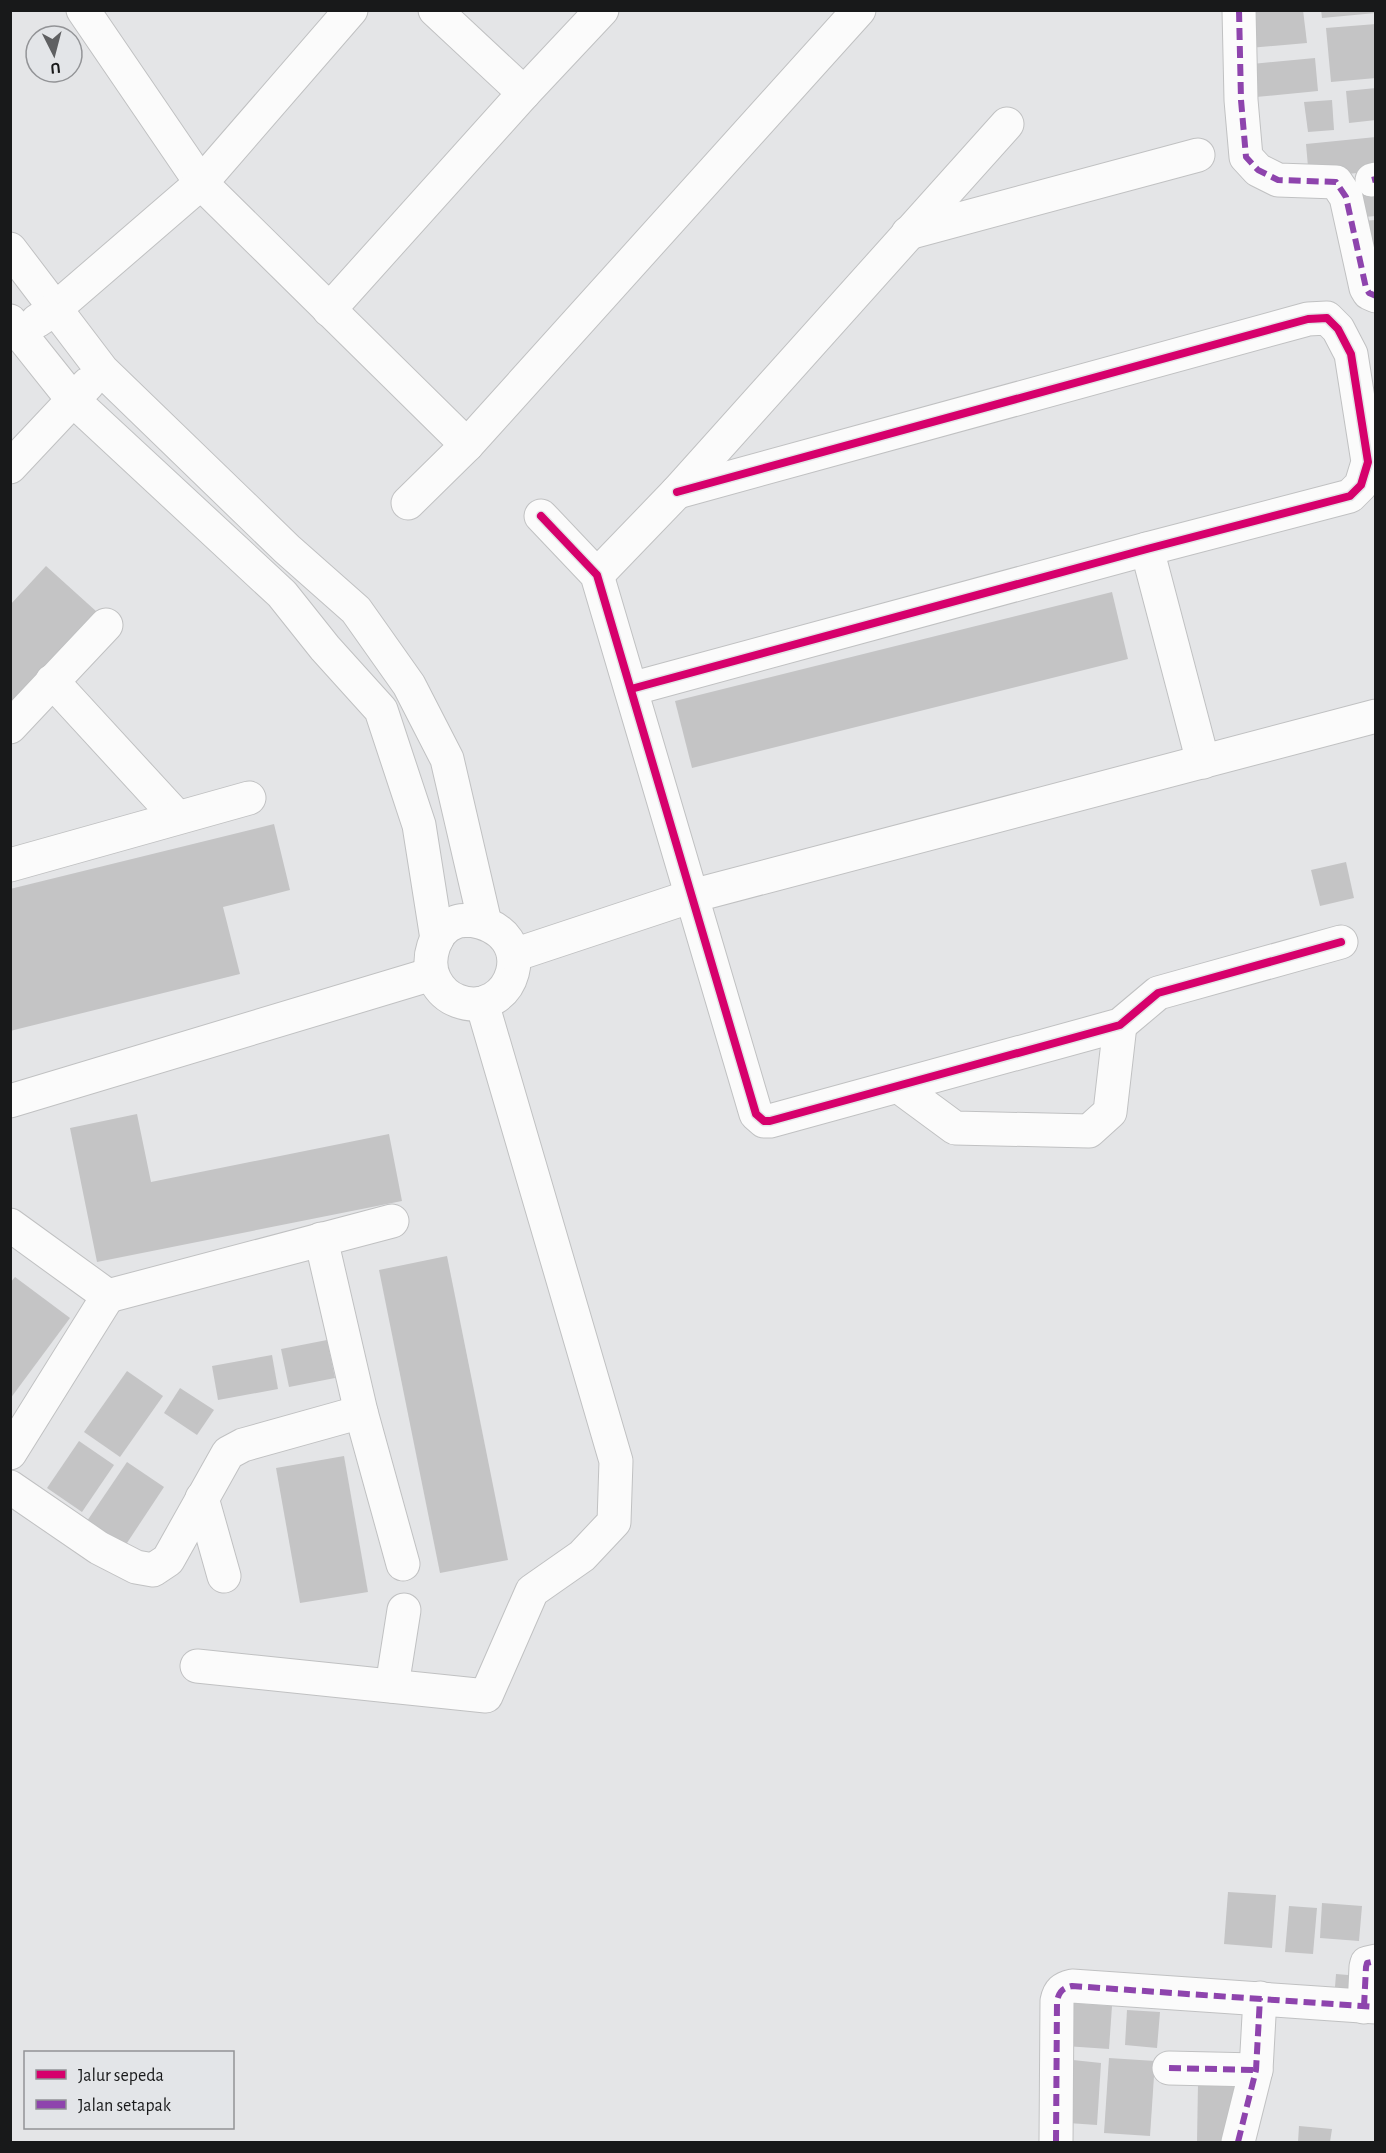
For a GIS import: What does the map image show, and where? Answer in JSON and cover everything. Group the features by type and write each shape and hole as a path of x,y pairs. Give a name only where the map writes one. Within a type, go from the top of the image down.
{"street":[{"path":"351,10 201,183 55,309 16,327 73,400 282,594 381,710 419,825 437,939"},
{"path":"435,10 524,93"},
{"path":"329,310 524,93 602,10"},
{"path":"408,503 466,445 859,10"},
{"path":"1239,10 1241,100 1246,157 1258,170 1278,180 1336,182 1346,197 1366,288 1369,293 1376,296"},
{"path":"97,15 201,183 466,445"},
{"path":"597,575 677,492 1007,124"},
{"path":"908,233 1198,155"},
{"path":"10,249 102,370 287,549 356,610 409,685 447,759 485,922"},
{"path":"631,689 1350,496 1361,485 1368,462 1351,354 1338,329 1327,318 1308,319 677,492"},
{"path":"10,467 102,370"},
{"path":"541,516 597,575 759,1118 770,1121 1120,1024 1158,993 1341,942"},
{"path":"1147,549 1203,762"},
{"path":"10,727 106,625"},
{"path":"346,671 378,643"},
{"path":"52,681 177,817"},
{"path":"514,956 692,896 1376,716"},
{"path":"10,865 249,798"},
{"path":"470,920 485,922 499,929 509,941 514,956 513,971 507,986 496,997 482,1003 466,1004 451,999 439,988 432,974 430,962 437,939 456,922 470,920"},
{"path":"10,1101 432,974"},
{"path":"197,1666 486,1696 532,1591 582,1556 614,1522 616,1461 482,1003"},
{"path":"898,1086 955,1128 1089,1131 1110,1112 1120,1024"},
{"path":"10,1453 108,1296 392,1221"},
{"path":"10,1225 108,1296"},
{"path":"321,1239 361,1412 403,1564"},
{"path":"10,1487 99,1548 136,1568 153,1570 168,1560 228,1453 243,1445 361,1412"},
{"path":"202,1498 224,1576"},
{"path":"392,1686 404,1610"},
{"path":"1056,2142 1057,2001 1062,1990 1072,1986 1370,2007 1366,1967 1367,1964 1376,1961"},
{"path":"1238,2142 1256,2070 1260,1998"},
{"path":"1169,2068 1256,2070"}],"building":[{"path":"1246,10 1303,10 1307,43 1249,48"},
{"path":"1321,10 1376,10 1376,13 1322,18"},
{"path":"1376,24 1376,78 1331,82 1326,28"},
{"path":"1315,58 1318,91 1256,97 1252,64"},
{"path":"1376,88 1376,120 1349,123 1346,91"},
{"path":"1332,100 1334,130 1308,132 1304,102"},
{"path":"1376,137 1376,171 1309,178 1306,144"},
{"path":"1376,189 1376,216 1364,217 1362,190"},
{"path":"1376,220 1376,259 1360,221"},
{"path":"46,566 97,612 10,708 10,605"},
{"path":"1112,592 1128,659 692,768 675,701"},
{"path":"274,824 290,890 223,907 240,974 10,1031 10,889"},
{"path":"1346,862 1354,898 1320,906 1311,870"},
{"path":"137,1114 151,1182 389,1134 402,1201 97,1262 70,1128"},
{"path":"447,1256 508,1560 440,1573 379,1270"},
{"path":"15,1277 70,1318 10,1399 10,1283"},
{"path":"327,1340 335,1378 289,1387 281,1349"},
{"path":"272,1355 278,1389 218,1400 212,1366"},
{"path":"127,1371 163,1396 120,1457 84,1432"},
{"path":"180,1388 214,1410 197,1435 164,1413"},
{"path":"79,1441 114,1465 82,1512 47,1488"},
{"path":"344,1456 368,1592 300,1603 276,1468"},
{"path":"127,1462 164,1487 123,1549 85,1524"},
{"path":"1228,1892 1276,1895 1272,1948 1224,1944"},
{"path":"1322,1903 1362,1906 1359,1941 1320,1938"},
{"path":"1289,1906 1317,1908 1313,1954 1285,1952"},
{"path":"1336,1974 1360,1976 1359,2002 1334,2000"},
{"path":"1069,2003 1112,2006 1109,2049 1065,2046"},
{"path":"1127,2010 1160,2012 1157,2048 1125,2045"},
{"path":"1109,2058 1155,2061 1150,2136 1104,2133"},
{"path":"1073,2060 1101,2063 1097,2125 1068,2123"},
{"path":"1198,2083 1235,2084 1233,2142 1197,2142"},
{"path":"1299,2126 1332,2129 1330,2142 1298,2142"}],"marked path":[{"path":"1239,10 1241,100 1246,157 1258,170 1278,180 1336,182 1346,197 1366,288 1369,293 1376,296"},
{"path":"1372,180 1376,179"},
{"path":"1364,2007 1367,1963 1376,1961"},
{"path":"1056,2142 1057,2001 1060,1992 1066,1988 1072,1986 1376,2007"},
{"path":"1238,2142 1256,2070 1260,1998"},
{"path":"1169,2068 1256,2070"}],"cycle path":[{"path":"631,689 1350,496 1361,485 1368,462 1351,354 1338,329 1327,318 1308,319 677,492"},
{"path":"541,516 597,575 756,1114 764,1121 1120,1025 1158,993 1341,942"}]}
